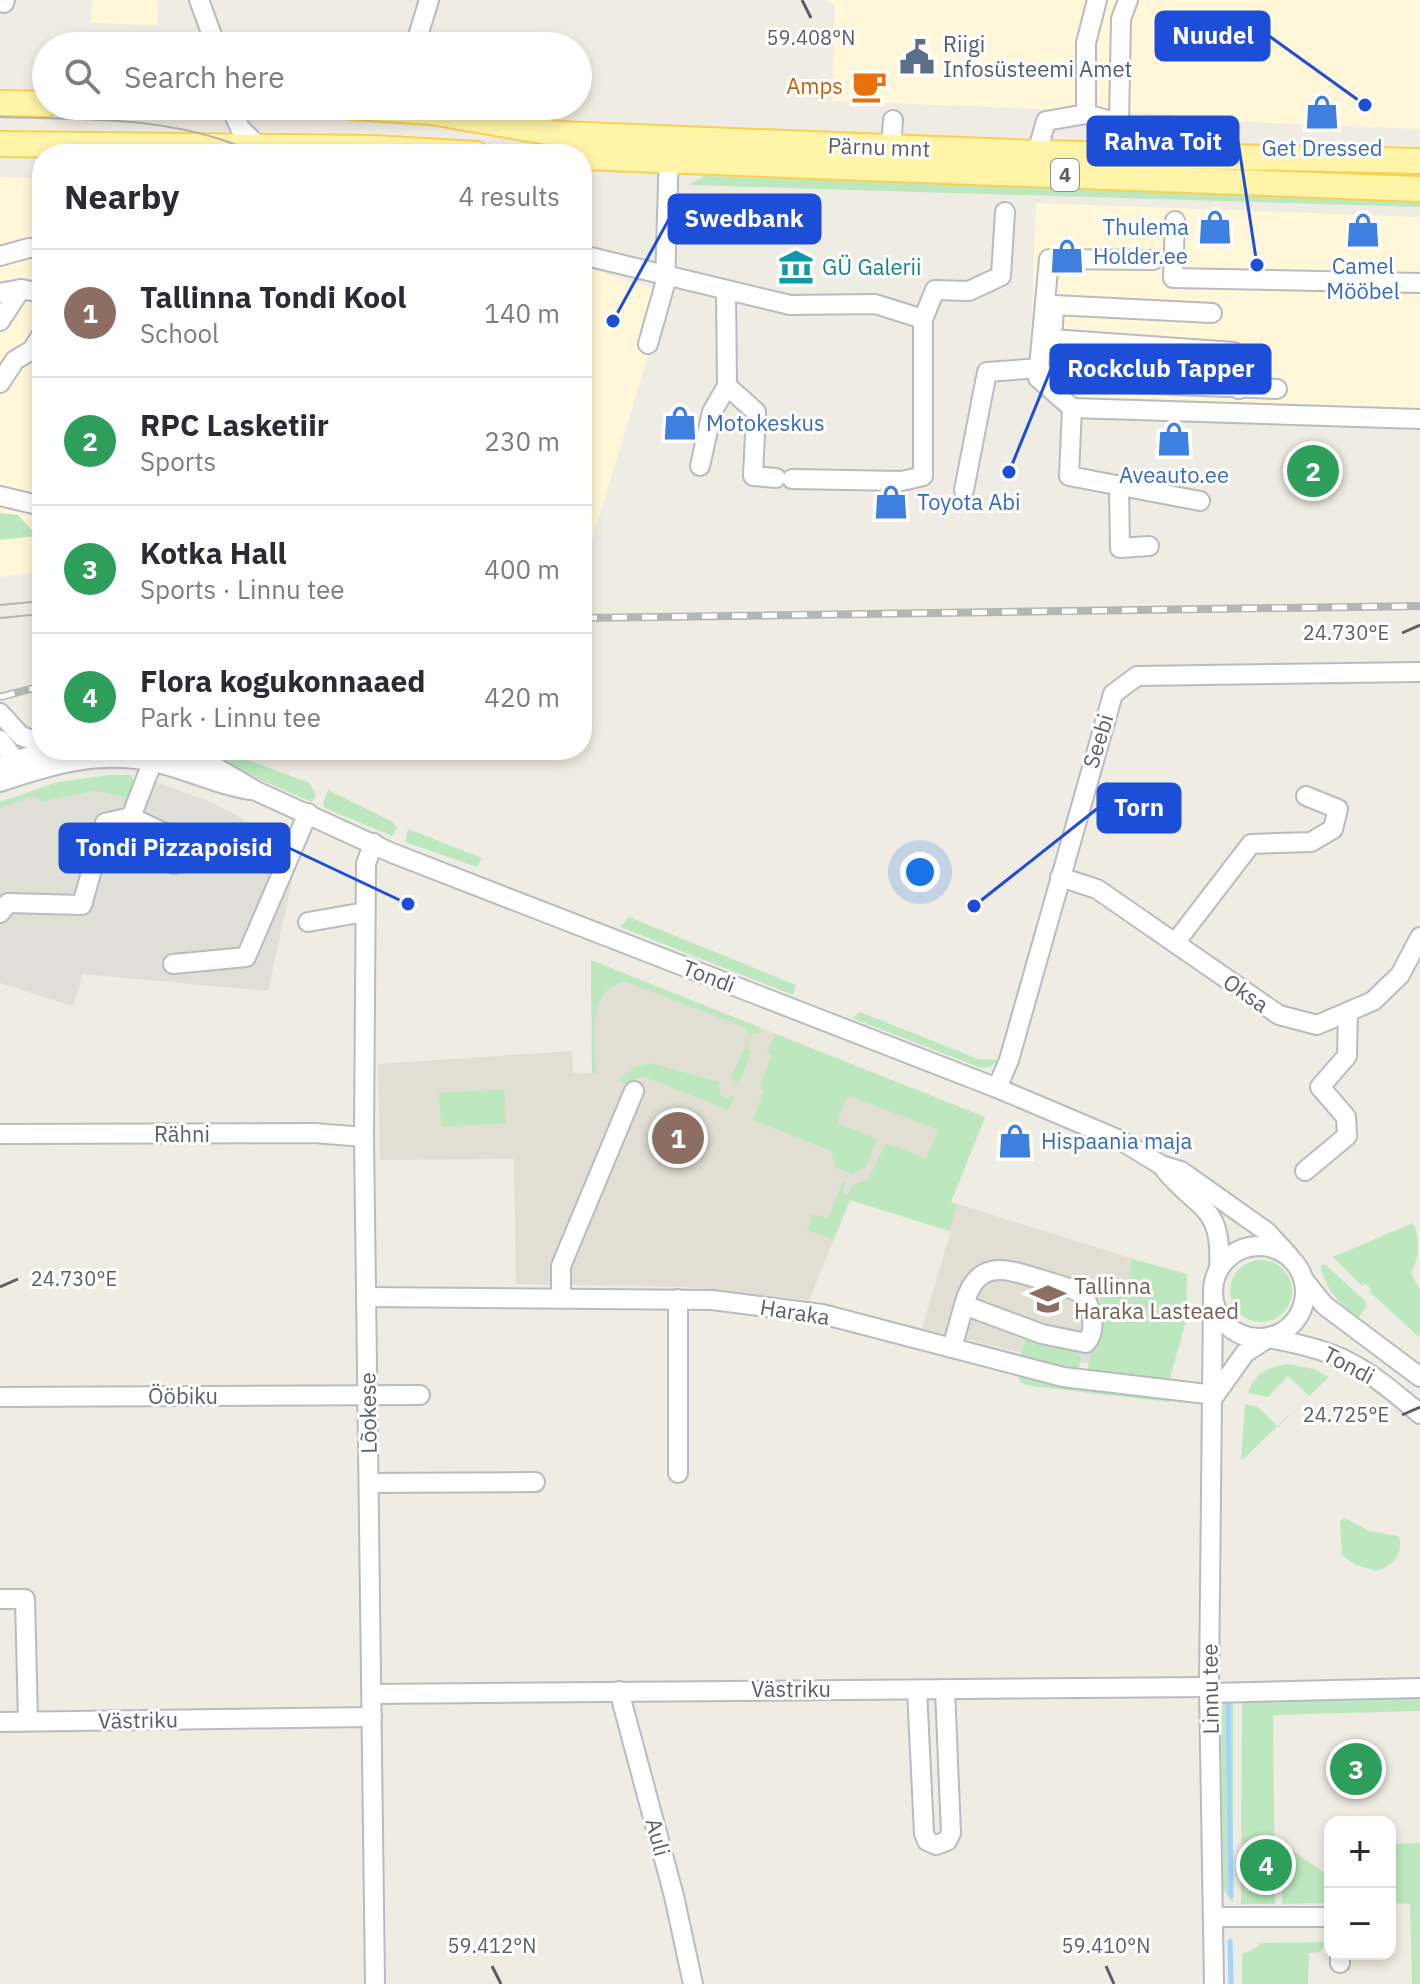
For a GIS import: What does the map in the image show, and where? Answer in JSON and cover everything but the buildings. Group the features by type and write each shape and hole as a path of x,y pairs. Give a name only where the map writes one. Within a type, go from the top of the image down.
{"main road":[{"path":"0,103 32,104"},
{"path":"377,144 399,127 402,120"},
{"name":"Pärnu mnt","path":"477,120 669,149 1129,166 1332,185 1420,189"},
{"path":"0,144 32,145"},
{"name":"Pärnu mnt","path":"592,156 669,149 891,147 1034,163"},
{"name":"Pärnu mnt","path":"1129,166 1321,159 1420,161"}],"street":[{"path":"199,0 211,32"},
{"path":"419,32 429,0"},
{"path":"1086,114 1086,43 1097,0"},
{"path":"1128,0 1121,19 1119,123 1129,166"},
{"path":"206,32 207,21"},
{"path":"1034,163 1046,121 1086,114 1119,123"},
{"path":"236,120 245,144"},
{"path":"891,147 893,120"},
{"path":"648,344 665,284 669,149"},
{"path":"1321,159 1332,185"},
{"path":"727,386 756,412 753,476 902,481 923,476 923,319 935,290 969,291 1001,276 1005,212"},
{"path":"1175,221 1173,278 1420,283"},
{"path":"0,256 32,248"},
{"path":"592,258 790,305 875,304 923,319"},
{"path":"1043,378 1049,259 1153,260"},
{"path":"0,293 21,289 32,291"},
{"path":"0,321 21,289"},
{"path":"700,466 712,412 727,386 726,290"},
{"path":"1043,378 1052,339 1054,305 1212,313"},
{"path":"1052,339 1234,352 1239,389"},
{"path":"0,383 15,360 32,350"},
{"path":"964,490 987,372 1043,378 1072,408 1420,419"},
{"path":"1074,381 1277,389"},
{"path":"1072,408 1069,476 1200,501"},
{"path":"1119,486 1120,548 1149,546"},
{"path":"0,496 32,504"},
{"name":"Seebi","path":"997,1088 1009,1060 1113,694 1137,676 1420,672"},
{"path":"0,713 21,736 32,740"},
{"path":"20,766 21,736"},
{"path":"0,740 20,766"},
{"name":"Tondi","path":"0,782 20,766 78,760"},
{"path":"131,817 155,760"},
{"name":"Tondi","path":"187,760 212,765 256,791 374,843 997,1088 1122,1141 1161,1165 1206,1207 1215,1224 1219,1269"},
{"path":"1175,943 1251,844 1311,842 1333,829 1338,809 1306,796"},
{"path":"173,964 246,957 308,813"},
{"path":"0,913 8,903 82,905 105,823 131,817 181,841 175,864"},
{"name":"Lõokese","path":"374,843 366,863 364,1137 375,1984"},
{"name":"Oksa","path":"1060,877 1097,889 1279,1015 1317,1025 1373,1001 1400,975 1420,937"},
{"path":"308,922 365,912"},
{"path":"1305,1171 1347,1136 1346,1117 1320,1087 1347,1056 1348,1012"},
{"path":"561,1297 561,1266 634,1091"},
{"name":"Rähni","path":"0,1134 314,1133 364,1137"},
{"name":"Tondi","path":"1161,1165 1181,1171 1253,1222 1289,1256"},
{"path":"1215,1395 1245,1353 1281,1333 1299,1317 1305,1300 1304,1280 1289,1256 1273,1248 1246,1247 1219,1269 1213,1299 1219,1315 1235,1332 1268,1338"},
{"path":"952,1348 964,1305 968,1291 981,1276 1004,1268 1084,1295 1093,1320 1090,1337 1086,1343 1042,1334 964,1305"},
{"name":"Tondi","path":"1304,1280 1324,1305 1420,1377"},
{"name":"Haraka","path":"367,1297 678,1299 822,1314 1063,1377 1215,1395"},
{"path":"678,1299 678,1473"},
{"name":"Linnu tee","path":"1213,1299 1211,1366 1215,1395 1209,1690 1214,1984"},
{"name":"Tondi","path":"1268,1338 1319,1348 1365,1368 1420,1414"},
{"name":"Ööbiku","path":"0,1397 420,1395"},
{"path":"369,1483 535,1482"},
{"path":"0,1599 25,1599 28,1721"},
{"name":"Västriku","path":"372,1694 1420,1688"},
{"path":"917,1690 925,1837 936,1845 950,1837 945,1689"},
{"name":"Auli","path":"619,1691 674,1896 693,1984"},
{"name":"Västriku","path":"0,1722 372,1717"},
{"path":"922,1797 950,1800"},
{"path":"1213,1917 1324,1917"}],"shaded area":[{"path":"92,0 158,0 157,25 91,23"},
{"path":"826,0 1420,0 1420,129 1174,119 1173,114 832,101 835,6"},
{"path":"0,177 32,178 32,573 0,577"},
{"path":"1036,203 1420,217 1420,412 1064,397 1030,362"},
{"path":"592,269 667,293 592,541"},
{"path":"141,777 208,801 243,819 248,830 298,853 268,991 83,974 73,1006 0,983 0,808 33,795 41,802 94,791 132,799"},
{"path":"591,960 985,1117 951,1202 1165,1269 1165,1375 1026,1354 922,1328 951,1231 850,1200 809,1300 683,1287 516,1284 514,1159 380,1160 378,1064 572,1051 573,1073 592,1073"}],"green space":[{"path":"705,176 1420,201 1420,207 688,185"},
{"path":"0,513 18,515 32,530 32,537 0,540"},
{"path":"248,760 310,783 316,796 312,802 216,761"},
{"path":"131,775 134,781 128,798 94,791 41,802 33,796 0,808 0,802 58,782"},
{"path":"328,790 393,822 397,828 392,836 325,808 323,803"},
{"path":"408,829 482,858 477,867 405,842"},
{"path":"629,917 796,985 793,995 620,927"},
{"path":"591,960 760,1028 758,1034 752,1033 747,1049 751,1052 738,1085 731,1077 749,1039 747,1028 626,982 613,986 598,1005 596,1074 592,1073"},
{"path":"860,1012 978,1059 998,1060 992,1066 981,1068 852,1018"},
{"path":"775,1034 985,1117 951,1202 957,1205 949,1231 850,1200 833,1240 807,1230 813,1214 828,1218 843,1181 846,1182 842,1192 848,1195 853,1184 868,1180 886,1143 926,1159 938,1130 848,1095 837,1123 877,1139 866,1167 852,1174 835,1167 831,1151 753,1120 764,1090 759,1088 772,1055 767,1053"},
{"path":"650,1063 719,1082 720,1094 726,1098 735,1095 728,1110 645,1077 635,1079 628,1085 619,1081 635,1067"},
{"path":"504,1089 506,1123 441,1127 439,1093"},
{"path":"1413,1223 1418,1248 1411,1273 1420,1290 1420,1338 1370,1292 1371,1289 1365,1284 1362,1286 1333,1257"},
{"path":"1132,1259 1187,1274 1186,1321 1169,1382 1090,1372 1088,1369 1101,1298 1126,1288"},
{"path":"1261,1260 1273,1262 1283,1269 1290,1279 1290,1303 1283,1313 1273,1320 1261,1322 1249,1320 1239,1313 1232,1303 1230,1291 1232,1279 1239,1269 1249,1262"},
{"path":"1325,1264 1365,1301 1367,1306 1359,1317 1344,1306 1330,1289 1320,1266"},
{"path":"1026,1338 1075,1345 1081,1356 1078,1372 1020,1358"},
{"path":"1287,1364 1314,1369 1329,1377 1307,1398 1309,1396 1288,1376 1268,1397 1248,1393 1262,1372"},
{"path":"1017,1375 1090,1390 1169,1399 1169,1402 1031,1386 1021,1383"},
{"path":"1245,1404 1258,1407 1277,1426 1241,1461"},
{"path":"1345,1518 1369,1531 1398,1536 1399,1553 1392,1563 1376,1571 1356,1565 1342,1555 1340,1521"},
{"path":"1420,1694 1420,1711 1273,1715 1275,1904 1241,1904 1242,1697"},
{"path":"1233,1696 1233,1903 1223,1889 1221,1719 1224,1697"},
{"path":"1420,1843 1420,1984 1412,1984 1410,1904 1396,1903 1396,1844"},
{"path":"1282,1851 1293,1851 1324,1873 1324,1903 1282,1904"},
{"path":"1324,1942 1324,1946 1320,1952 1309,1953 1308,1984 1242,1984 1242,1954 1258,1947 1259,1943"}],"waterway":[{"path":"1228,1699 1231,1896"},
{"path":"1230,1941 1231,1984"}],"tram line":[{"path":"0,117 32,118"},
{"path":"99,120 164,126 234,144"},
{"path":"0,605 32,602"},
{"path":"0,618 32,615"}],"railway":[{"path":"592,618 1420,606"},
{"path":"0,697 32,689"}],"place":[{"name":"Riigi Infosüsteemi Amet","path":"917,57"},
{"name":"Amps","path":"869,86"},
{"name":"Nuudel","path":"1365,105"},
{"name":"Get Dressed","path":"1322,112"},
{"name":"Thulema","path":"1215,227"},
{"name":"Camel Mööbel","path":"1363,230"},
{"name":"Holder.ee","path":"1067,256"},
{"name":"Rahva Toit","path":"1257,265"},
{"name":"GÜ Galerii","path":"796,267"},
{"name":"Swedbank","path":"613,321"},
{"name":"Motokeskus","path":"680,423"},
{"name":"Aveauto.ee","path":"1174,439"},
{"name":"RPC Lasketiir","path":"1313,471"},
{"name":"Rockclub Tapper","path":"1009,472"},
{"name":"Toyota Abi","path":"891,502"},
{"name":"Tondi Pizzapoisid","path":"408,904"},
{"name":"Torn","path":"974,906"},
{"name":"Tallinna Tondi Kool","path":"678,1138"},
{"name":"Hispaania maja","path":"1015,1141"},
{"name":"Tallinna Haraka Lasteaed","path":"1048,1299"},
{"name":"Kotka Hall","path":"1356,1769"},
{"name":"Flora kogukonnaaed","path":"1266,1865"}]}
